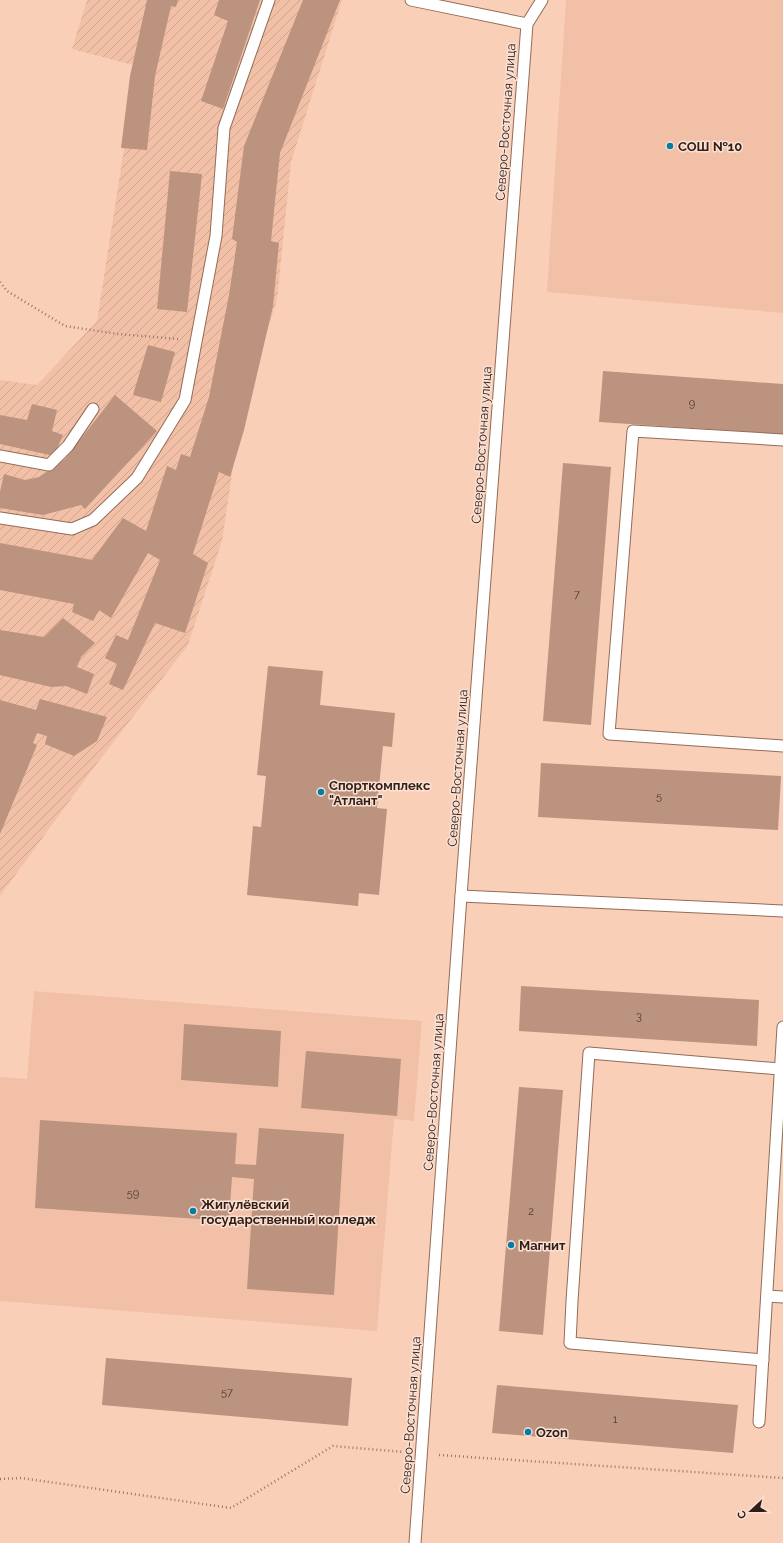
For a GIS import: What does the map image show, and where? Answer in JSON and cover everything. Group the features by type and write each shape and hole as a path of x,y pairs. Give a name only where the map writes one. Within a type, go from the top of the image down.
{"lane":[{"path":"0,518 72,529 92,520 137,478 185,400 216,236 224,128 269,0"},
{"path":"411,0 527,24"},
{"name":"Северо-Восточная улица","path":"415,1543 461,896 527,24 542,0"},
{"path":"0,456 49,465 68,446 93,409"},
{"path":"783,440 633,431 609,734 783,746"},
{"path":"461,896 783,911"},
{"path":"759,1422 767,1296 779,1167 780,1069 783,1027"},
{"path":"763,1360 570,1343 572,1301 590,1053 780,1069"},
{"path":"767,1296 783,1297"}],"path":[{"path":"0,282 7,290 65,326 118,334 197,341"},
{"path":"0,1479 21,1478 231,1508 333,1446 422,1454 783,1478"}],"shaded area":[{"path":"87,0 342,0 291,162 277,300 241,414 222,541 188,645 92,770 0,896 0,380 37,385 97,321 137,66 72,49"},
{"name":"СОШ №10","path":"566,0 783,0 783,313 547,292"},
{"name":"Жигулёвский государственный колледж","path":"34,991 422,1021 414,1121 394,1119 377,1331 0,1301 0,1077 27,1079"}],"building":[{"path":"147,0 178,0 176,7 171,6 155,76 147,150 121,148 130,76"},
{"path":"219,0 260,0 223,109 201,101 228,21 214,15"},
{"path":"303,0 340,0 280,153 271,241 279,243 273,306 244,430 230,477 219,472 193,554 208,563 185,633 155,623 123,690 109,684 117,664 105,658 116,635 128,640 160,560 148,553 111,618 99,610 93,621 72,612 74,604 0,590 0,543 92,560 123,518 146,531 167,466 176,470 181,454 190,457 209,397 229,295 237,242 232,239 244,146"},
{"path":"170,171 202,174 187,312 157,309"},
{"path":"148,345 175,352 161,402 133,395"},
{"path":"603,371 783,384 783,434 599,422"},
{"path":"115,395 157,431 85,509 81,505 43,515 0,508 0,492 4,474 25,480 39,477 65,459"},
{"path":"32,404 57,410 52,431 63,435 54,456 0,444 0,415 27,420"},
{"path":"563,463 611,467 591,725 543,721"},
{"path":"63,618 95,643 81,657 77,667 94,674 87,694 66,686 51,687 0,675 0,630 44,637"},
{"name":"Спорткомплекс \"Атлант\"","path":"268,666 323,671 320,705 395,713 392,747 383,746 377,808 387,809 379,895 359,893 358,906 247,895 253,826 261,827 266,776 257,775"},
{"path":"40,699 107,717 97,741 74,756 45,744 47,736 37,733 33,743 37,745 0,834 0,700 36,710"},
{"path":"541,763 781,776 778,830 538,817"},
{"path":"521,986 759,1000 757,1046 519,1031"},
{"path":"184,1024 281,1031 278,1087 181,1080"},
{"path":"306,1051 401,1059 397,1116 301,1108"},
{"path":"519,1087 563,1090 543,1335 499,1331"},
{"path":"40,1120 237,1133 235,1164 256,1165 259,1128 344,1134 334,1295 247,1289 254,1179 232,1177 229,1221 35,1208"},
{"path":"106,1358 352,1378 348,1426 102,1405"},
{"path":"497,1385 738,1405 733,1453 492,1433"}],"place":[{"name":"СОШ №10","path":"670,146"},
{"name":"Спорткомплекс \"Атлант\"","path":"321,792"},
{"name":"Жигулёвский государственный колледж","path":"193,1211"},
{"name":"Магнит","path":"511,1245"},
{"name":"Ozon","path":"528,1432"}]}
